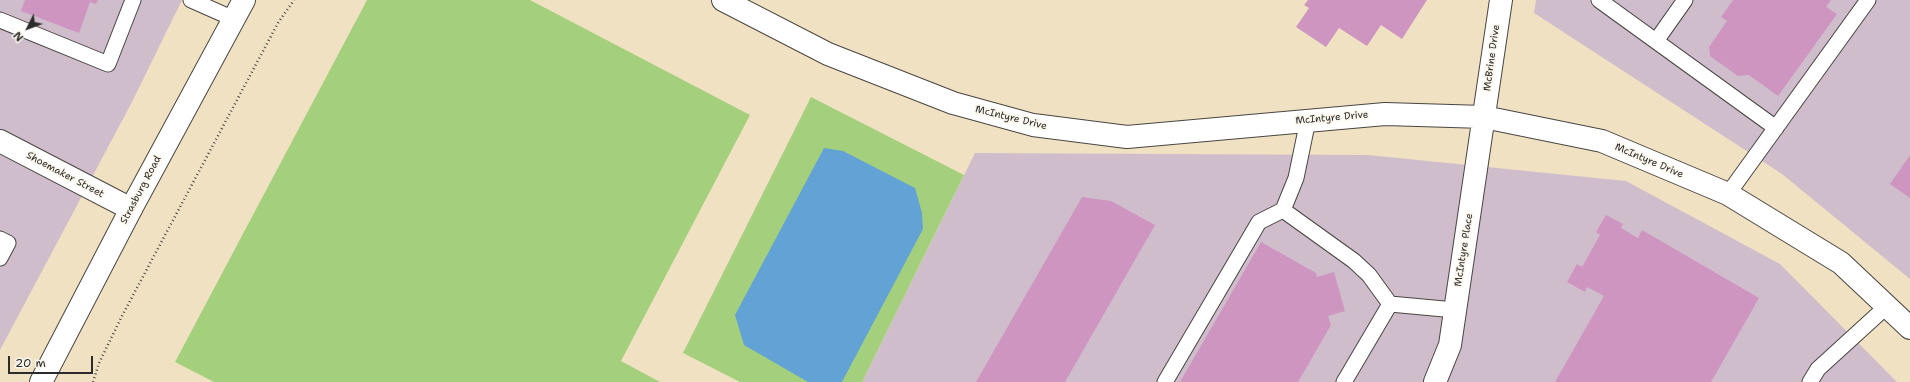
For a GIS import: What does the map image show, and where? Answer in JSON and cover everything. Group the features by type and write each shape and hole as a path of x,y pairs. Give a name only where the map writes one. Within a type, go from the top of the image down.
{"street":[{"name":"Strasburg Road","path":"41,382 131,209 244,0"},
{"name":"McIntyre Drive","path":"723,0 828,54 953,103 1033,125 1127,136 1385,114 1484,117 1602,141 1728,194 1841,263 1910,328"},
{"name":"McBrine Drive","path":"1484,117 1501,0"},
{"name":"McIntyre Place","path":"1435,382 1450,345 1484,117"},
{"name":"Shoemaker Street","path":"0,141 131,209"}],"lane":[{"path":"0,20 108,64 133,0"},
{"path":"190,0 234,19"},
{"path":"1599,0 1776,128"},
{"path":"1656,41 1685,0"},
{"path":"1728,194 1868,0"},
{"path":"1165,382 1260,222 1283,210 1296,178 1308,120"},
{"path":"1283,210 1354,261 1369,275 1390,304 1455,310"},
{"path":"0,239 8,243 0,258"},
{"path":"1344,382 1390,304"},
{"path":"1810,382 1818,369 1887,306"}],"path":[{"path":"93,382 99,363 126,310 278,23 294,0"}],"shaded area":[{"path":"0,0 182,0 132,102 0,350"},
{"path":"1536,0 1910,0 1910,279 1782,174 1534,13"},
{"path":"975,153 1368,155 1626,181 1780,264 1897,382 862,382"}],"green space":[{"path":"367,0 530,0 750,115 621,361 660,382 214,382 175,362"},
{"path":"811,97 964,175 862,382 740,382 683,353"}],"water":[{"path":"824,148 843,151 915,188 922,213 923,229 842,382 808,382 744,345 735,315"}],"building":[{"path":"25,0 98,0 96,4 90,2 79,33 21,11"},
{"path":"1308,0 1427,0 1402,39 1381,25 1367,46 1339,28 1326,47 1296,27 1309,8 1304,5"},
{"path":"1733,0 1831,0 1826,7 1837,14 1778,96 1749,75 1738,76 1710,56 1709,47 1727,21 1721,17"},
{"path":"1910,155 1910,198 1890,184"},
{"path":"1082,197 1111,201 1155,225 1065,382 976,382"},
{"path":"1606,215 1623,224 1621,228 1638,238 1642,230 1759,298 1711,382 1555,382 1604,296 1587,287 1585,292 1567,282 1577,264 1582,267 1600,235 1596,232"},
{"path":"1261,242 1316,273 1317,277 1334,272 1345,311 1328,316 1331,325 1298,382 1180,382"}]}
